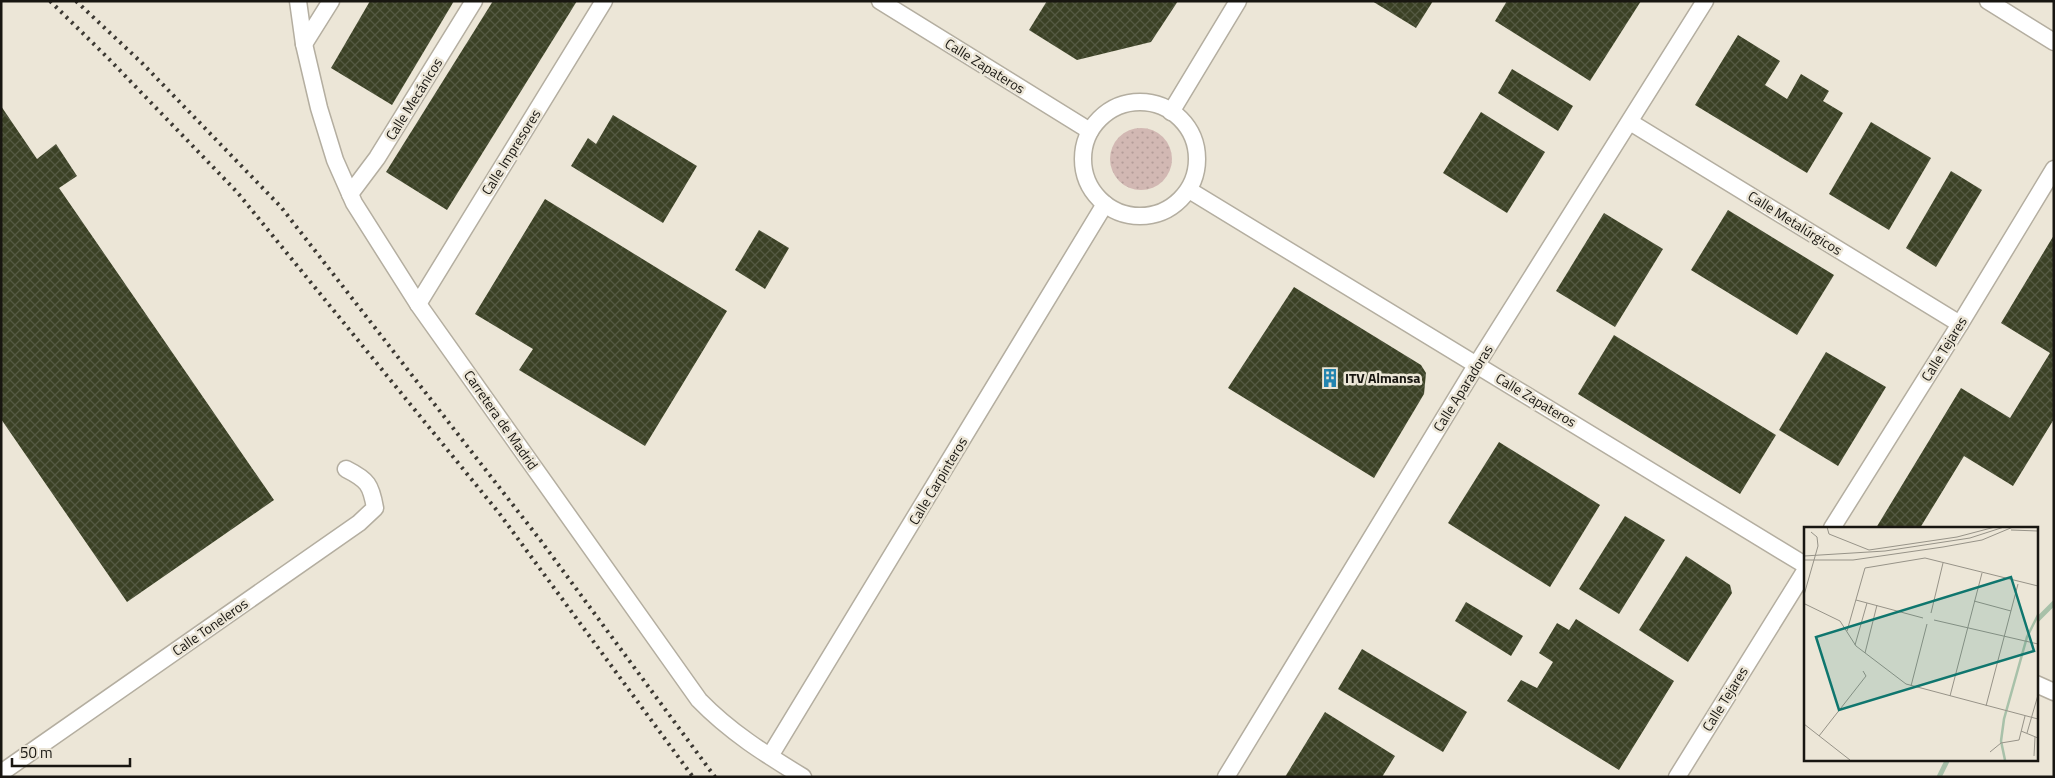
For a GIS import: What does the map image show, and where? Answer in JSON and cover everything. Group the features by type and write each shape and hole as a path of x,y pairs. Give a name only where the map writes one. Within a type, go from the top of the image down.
{"street":[{"name":"Carretera de Madrid","path":"298,1 304,44 319,108 335,160 350,194 418,304 699,700 721,722 803,777"},
{"path":"304,44 331,1"},
{"name":"Calle Mecánicos","path":"350,194 377,158 474,1"},
{"name":"Calle Impresores","path":"418,304 604,1"},
{"name":"Calle Zapateros","path":"880,1 1090,131"},
{"path":"1171,112 1238,1"},
{"name":"Calle Aparadoras","path":"1226,777 1477,364 1705,1"},
{"path":"1988,1 2054,42"},
{"path":"1137,102 1157,104 1171,112 1186,125 1194,140 1198,157 1196,174 1189,190 1176,204 1159,213 1141,216 1122,213 1105,204 1094,193 1086,178 1083,163 1084,147 1090,131 1102,116 1118,106 1137,102"},
{"name":"Calle Metalúrgicos","path":"1630,122 1960,324"},
{"name":"Calle Tejares","path":"1833,527 1960,324 2054,169"},
{"name":"Calle Zapateros","path":"1189,190 1804,564"},
{"name":"Calle Carpinteros","path":"770,756 1105,204"},
{"name":"Calle Toneleros","path":"1,773 359,523 375,508 372,488 357,474 346,469"},
{"name":"Calle Tejares","path":"1677,777 1804,573"}],"shaded area":[{"path":"1141,128 1153,131 1163,137 1169,147 1172,159 1169,171 1163,181 1153,187 1141,190 1129,187 1119,181 1113,171 1110,159 1113,147 1119,137 1129,131"}],"building":[{"path":"370,1 454,1 392,105 331,68"},
{"path":"493,1 577,1 447,210 386,172"},
{"path":"1047,1 1178,1 1151,42 1077,60 1029,30"},
{"path":"1372,1 1433,1 1416,28"},
{"path":"1507,1 1641,1 1590,81 1495,21"},
{"path":"1738,35 1780,61 1765,85 1787,99 1801,74 1829,91 1823,101 1843,113 1807,173 1695,105"},
{"path":"1512,69 1573,106 1558,131 1498,93"},
{"path":"1,106 37,159 56,144 77,176 59,188 274,500 127,602 1,419"},
{"path":"1481,112 1545,152 1507,213 1443,173"},
{"path":"613,115 697,166 663,223 571,166 588,138 596,144"},
{"path":"1871,122 1931,158 1889,230 1829,194"},
{"path":"1951,171 1982,190 1936,267 1906,248"},
{"path":"545,199 727,311 645,446 519,370 533,349 475,314"},
{"path":"1728,210 1834,275 1797,335 1691,270"},
{"path":"1604,213 1663,249 1615,327 1556,291"},
{"path":"759,230 789,248 765,289 735,270"},
{"path":"2054,235 2054,419 2013,486 1964,456 1921,527 1877,527 1961,388 2010,418 2050,353 2001,323"},
{"name":"ITV Almansa","path":"1294,287 1421,365 1426,373 1424,394 1374,478 1228,388"},
{"path":"1614,335 1776,435 1740,494 1578,394"},
{"path":"1826,352 1886,387 1838,466 1779,430"},
{"path":"1499,442 1600,505 1550,587 1448,523"},
{"path":"1625,516 1665,540 1619,614 1579,589"},
{"path":"1686,556 1730,585 1732,593 1688,662 1639,630"},
{"path":"1466,602 1523,636 1511,656 1455,621"},
{"path":"1576,619 1674,681 1619,770 1507,701 1521,680 1537,688 1553,662 1539,653 1557,623 1569,630"},
{"path":"1362,649 1467,712 1443,752 1338,689"},
{"path":"1325,712 1395,756 1382,777 1285,777"}],"waterway":[{"path":"2038,619 2054,603"},
{"path":"1939,777 1948,760"}],"railway":[{"path":"50,1 107,57 237,192 499,513 693,777"},
{"path":"76,1 142,63 281,207 541,541 715,777"}],"place":[{"name":"ITV Almansa","path":"1330,378"}]}
